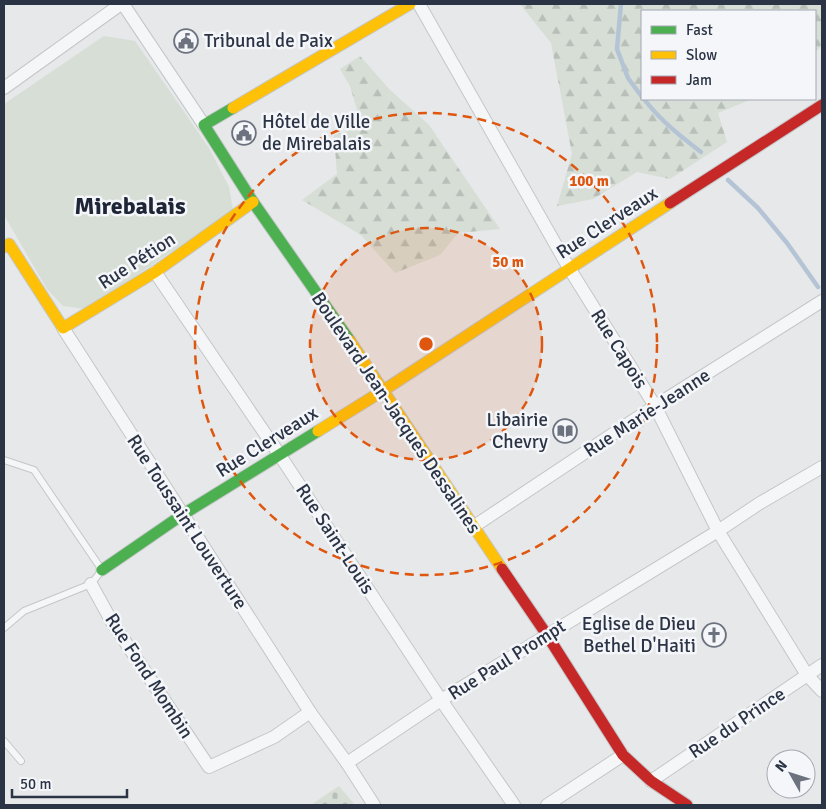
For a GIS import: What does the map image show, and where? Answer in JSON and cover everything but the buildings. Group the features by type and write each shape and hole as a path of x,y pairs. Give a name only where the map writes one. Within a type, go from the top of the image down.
{"main road":[{"path":"204,125 410,4"},
{"name":"Rue Clerveaux","path":"102,570 182,515 384,390 822,105"},
{"name":"Boulevard Jean-Jacques Dessalines","path":"204,125 253,202 384,390 473,527 547,635 623,755 651,781 687,805"},
{"name":"Rue Pétion","path":"63,328 155,272 253,202"},
{"name":"Rue Toussaint Louverture","path":"5,242 63,328"}],"street":[{"path":"4,88 122,4"},
{"name":"Boulevard Jean-Jacques Dessalines","path":"122,4 204,125"},
{"name":"Rue Capois","path":"419,4 569,268 654,406 718,531 807,675 822,691"},
{"name":"Rue Saint-Louis","path":"155,272 279,454 441,700 514,805"},
{"name":"Rue Marie-Jeanne","path":"473,527 654,406 822,301"},
{"name":"Rue Toussaint Louverture","path":"63,328 310,712 347,763 374,805"},
{"name":"Rue Paul Prompt","path":"347,763 441,700 718,531 760,503 822,468"},
{"name":"Rue Fond Mombin","path":"91,584 112,622 209,767 274,737 310,712"},
{"name":"Rue du Prince","path":"651,781 822,664"},
{"path":"547,805 623,755"}],"lane":[{"path":"4,460 34,470 102,570 91,584 24,611 4,628"},
{"path":"4,741 21,761"}],"green space":[{"path":"520,4 822,4 822,39 820,48 816,51 816,10 641,10 641,100 750,100 718,113 727,142 670,179 637,172 593,199 557,206 572,154 551,43"},
{"path":"104,36 135,41 209,148 229,187 233,210 87,309 63,306 47,289 4,215 4,104"},
{"path":"360,56 390,90 429,125 500,229 458,233 440,255 395,273 361,235 302,200 337,174 334,135 362,127 350,86 340,69"},
{"path":"339,786 355,805 311,805"}],"waterway":[{"path":"621,4 617,49 628,78 641,96"},
{"path":"645,100 678,134 701,152"},
{"path":"728,180 758,208 787,243 818,287"}],"traffic: fast":[{"path":"233,108 204,125 253,202 350,341"},
{"path":"102,570 182,515 318,431"}],"traffic: slow":[{"path":"233,108 410,4"},
{"path":"4,247 9,244 63,328 155,272 253,202"},
{"path":"318,431 670,203"},
{"path":"350,341 502,569"}],"traffic: jam":[{"path":"670,203 822,105"},
{"path":"502,569 547,635 623,755 651,781 687,805"}],"place":[{"name":"Tribunal de Paix","path":"186,41"},
{"name":"Hôtel de Ville de Mirebalais","path":"244,133"},
{"name":"Libairie Chevry","path":"565,431"},
{"name":"Eglise de Dieu Bethel D'Haiti","path":"714,635"}],"district":[{"name":"Mirebalais","path":"130,206"}]}
